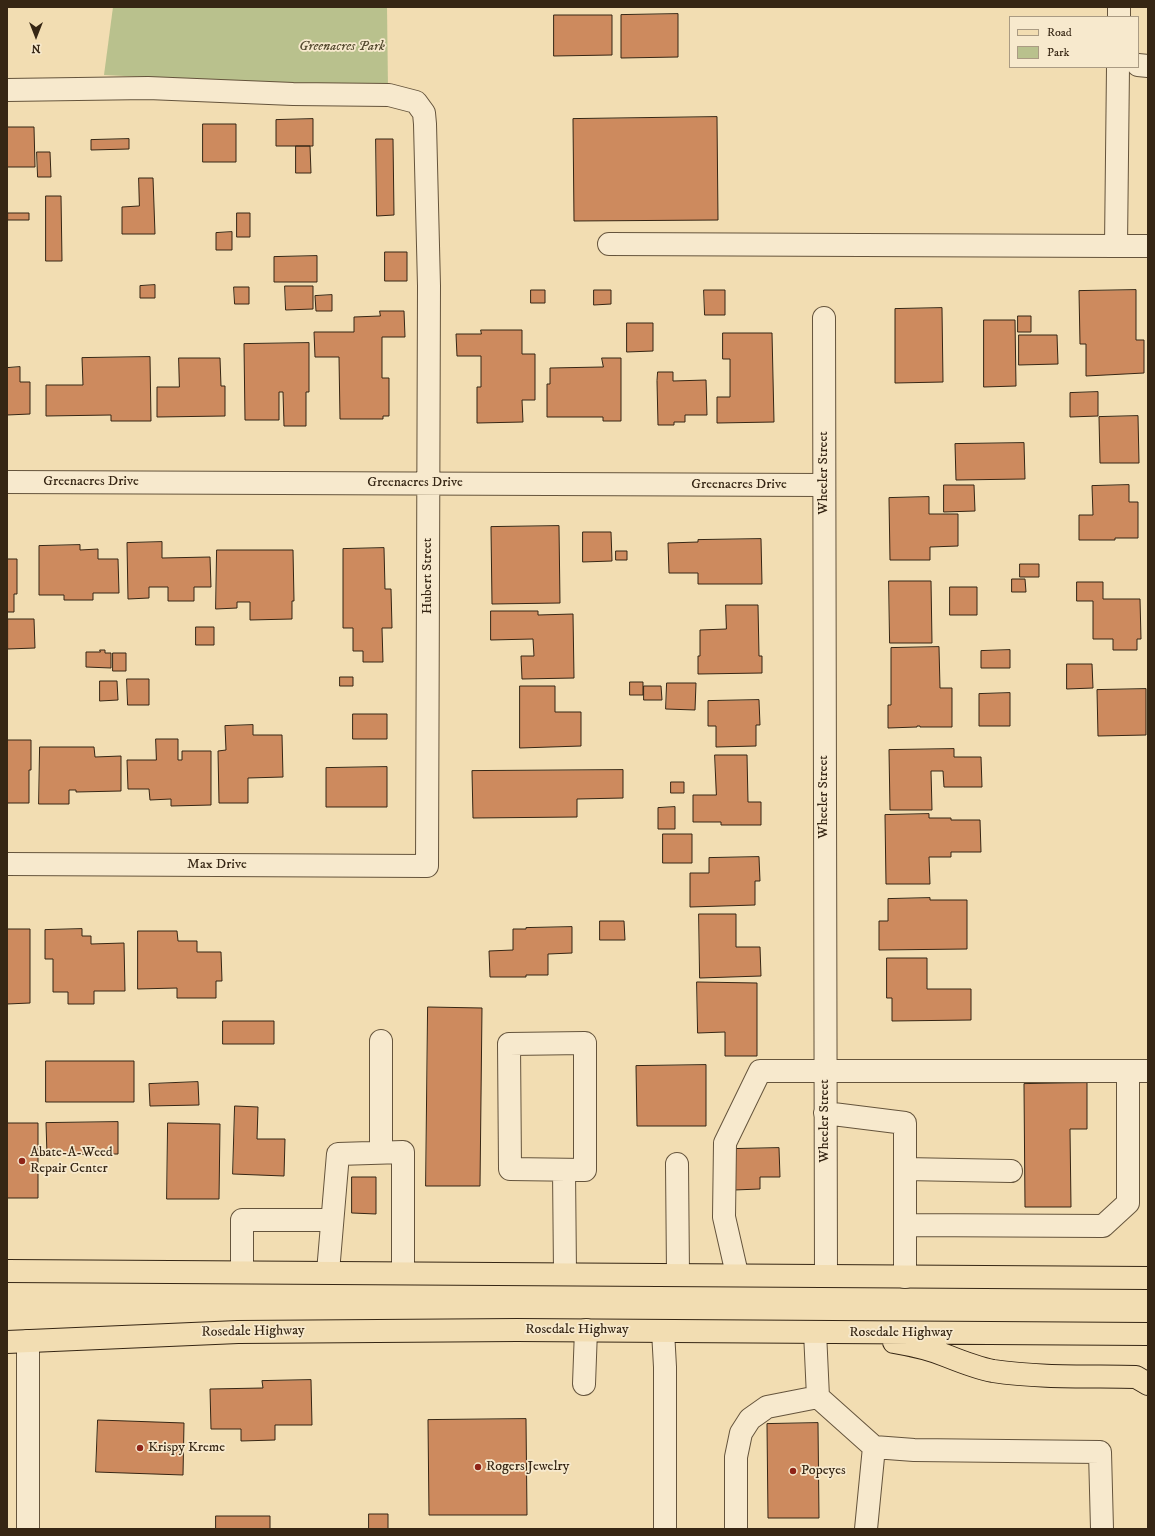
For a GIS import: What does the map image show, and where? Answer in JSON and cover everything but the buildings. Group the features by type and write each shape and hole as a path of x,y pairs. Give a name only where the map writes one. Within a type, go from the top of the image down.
{"main road":[{"path":"7,1271 737,1274 1148,1278"},
{"name":"Rosedale Highway","path":"18,1342 238,1332 586,1330 1148,1334"},
{"path":"822,1332 913,1345 946,1355 964,1363 993,1370 1048,1375 1136,1378 1148,1384"}],"street":[{"path":"1116,246 1118,68"},
{"name":"Hubert Street","path":"7,90 148,88 293,94 389,95 416,102 424,112 429,286 427,866"},
{"path":"609,244 1148,246"},
{"name":"Wheeler Street","path":"824,318 823,485 826,1276"},
{"name":"Greenacres Drive","path":"7,482 823,485"},
{"name":"Max Drive","path":"7,864 427,866"},
{"path":"381,1152 382,1041"},
{"path":"585,1043 585,1170 564,1170 510,1170 509,1044 585,1043"},
{"path":"737,1274 724,1217 725,1143 760,1071 1138,1071 1128,1203 1103,1226 905,1225"},
{"path":"825,1113 905,1123 905,1276"},
{"path":"328,1272 338,1154 403,1152 403,1273"},
{"path":"676,1164 678,1274"},
{"path":"905,1169 1011,1171"},
{"path":"564,1170 565,1274"},
{"path":"242,1272 242,1220 332,1220"},
{"path":"584,1384 586,1330"},
{"path":"663,1331 666,1367 666,1529"},
{"path":"818,1397 822,1332"},
{"path":"18,1342 28,1529"},
{"path":"818,1397 874,1447 914,1450 1100,1452 1102,1529"},
{"path":"736,1529 736,1457 741,1433 750,1419 767,1408 818,1397"},
{"path":"866,1529 874,1447"}],"green space":[{"name":"Greenacres Park","path":"113,7 387,7 388,89 104,75"}],"place":[{"name":"Abate-A-Weed Repair Center","path":"22,1161"},
{"name":"Krispy Kreme","path":"140,1448"},
{"name":"Rogers Jewelry","path":"478,1467"},
{"name":"Popeyes","path":"793,1471"}]}
